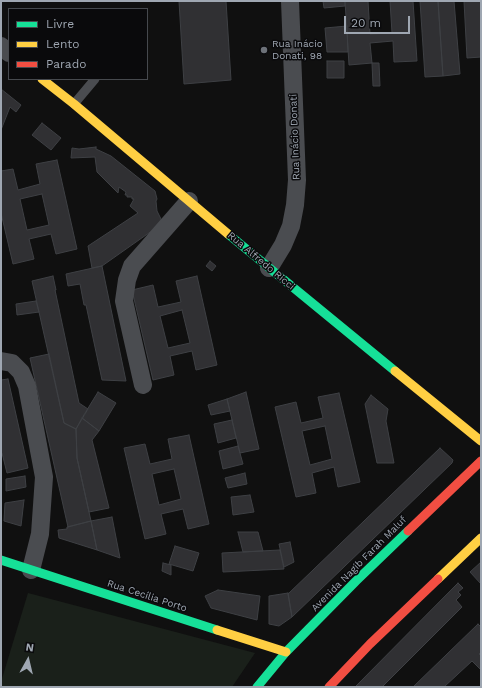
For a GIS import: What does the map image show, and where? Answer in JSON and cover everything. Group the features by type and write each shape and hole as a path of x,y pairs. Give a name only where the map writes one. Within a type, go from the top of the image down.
{"street":[{"name":"Rua Inácio Donati","path":"269,268 283,245 291,226 296,193 297,180 290,1"},
{"name":"Rua Alfredo Ricci","path":"43,80 74,104 269,268 481,441"},
{"path":"143,385 124,301 127,280 132,266 189,201"},
{"path":"1,361 12,363 21,372 27,386 44,477 40,534 31,570"},
{"name":"Avenida Nagib Farah Maluf","path":"258,687 286,652 356,581 481,461"},
{"path":"329,687 370,644 481,538"},
{"name":"Rua Cecília Porto","path":"1,560 286,652"}],"lane":[{"path":"74,104 94,80"}],"shaded area":[{"path":"28,593 255,653 232,687 1,687 1,682"}],"building":[{"path":"179,1 226,1 231,80 184,84"},
{"path":"323,1 345,1 345,6 324,8"},
{"path":"345,1 368,1 370,34 392,33 390,1 413,1 417,61 394,62 393,41 370,43 372,63 349,65"},
{"path":"420,1 438,1 443,76 425,77"},
{"path":"438,1 454,1 460,74 443,76"},
{"path":"464,1 481,1 481,57 467,58"},
{"path":"347,26 348,52 327,52 325,28"},
{"path":"327,61 344,61 344,78 327,78"},
{"path":"372,63 379,63 380,86 373,86"},
{"path":"1,89 21,105 16,112 10,107 1,130"},
{"path":"42,123 61,138 51,150 32,135"},
{"path":"96,147 96,149 111,156 155,191 157,211 163,223 102,266 92,268 88,246 138,213 130,206 134,199 132,199 132,197 127,197 127,195 125,195 126,192 119,187 118,193 97,172 95,157 71,158 72,148 79,149"},
{"path":"57,160 77,249 56,254 51,234 29,239 34,259 13,264 1,213 1,171 13,169 18,190 40,184 36,164","holes":["42,194 49,225 27,230 20,199"]},
{"path":"210,261 216,266 212,271 206,266"},
{"path":"102,266 126,381 102,380 80,284 68,286 66,274"},
{"path":"53,276 79,403 88,409 76,429 64,423 32,281"},
{"path":"197,276 217,365 196,370 192,351 170,356 174,375 153,380 132,290 153,285 158,307 181,302 176,281","holes":["182,310 190,343 168,348 160,316"]},
{"path":"36,301 39,312 17,315 16,304"},
{"path":"49,354 64,423 76,429 77,458 91,521 68,527 30,358"},
{"path":"8,379 28,468 7,473 1,453 1,380"},
{"path":"98,392 116,403 99,431 82,418"},
{"path":"246,392 259,449 240,453 227,399"},
{"path":"339,393 360,482 338,487 334,467 312,473 316,493 296,497 275,407 296,402 301,423 323,418 318,397","holes":["325,426 332,459 310,465 302,431"]},
{"path":"371,395 388,409 386,421 394,463 377,463 365,404"},
{"path":"227,399 230,411 211,415 208,405"},
{"path":"82,418 99,431 92,440 109,508 89,512 77,458 76,429"},
{"path":"232,420 236,438 218,443 214,424"},
{"path":"189,435 209,524 188,529 183,509 161,514 166,534 145,539 124,448 145,444 150,464 172,459 168,439","holes":["174,469 181,499 159,505 152,474"]},
{"path":"238,446 243,464 223,469 219,451"},
{"path":"440,448 453,460 452,463 292,617 288,594"},
{"path":"245,473 247,484 228,488 225,478"},
{"path":"25,476 26,487 6,491 6,479"},
{"path":"250,495 254,512 233,515 231,497"},
{"path":"24,500 21,526 4,521 5,503"},
{"path":"112,517 120,558 97,550 91,521"},
{"path":"91,521 97,550 59,538 58,530 67,529 67,527"},
{"path":"238,532 258,532 263,551 243,552"},
{"path":"290,542 294,562 284,567 279,544"},
{"path":"175,546 199,553 193,571 169,564"},
{"path":"280,550 284,569 223,572 222,553"},
{"path":"481,562 481,584 470,572"},
{"path":"163,563 171,565 171,575 162,571"},
{"path":"458,583 463,588 458,592 461,595 456,600 462,607 382,687 355,687"},
{"path":"218,590 260,596 257,620 211,608 205,596"},
{"path":"288,593 292,617 279,626 269,624 269,596"},
{"path":"478,624 481,627 481,652 479,654 481,656 481,670 472,661 444,687 413,687"}],"traffic: fast":[{"path":"228,234 395,371"},
{"path":"257,687 286,652 408,531"},
{"path":"1,560 217,630"}],"traffic: slow":[{"path":"43,80 74,104 228,234"},
{"path":"395,371 481,441"},
{"path":"438,579 481,538"},
{"path":"217,630 286,652"}],"traffic: jam":[{"path":"408,531 481,461"},
{"path":"329,687 370,644 438,579"}],"place":[{"name":"Rua Inácio Donati, 98","path":"264,50"}]}
